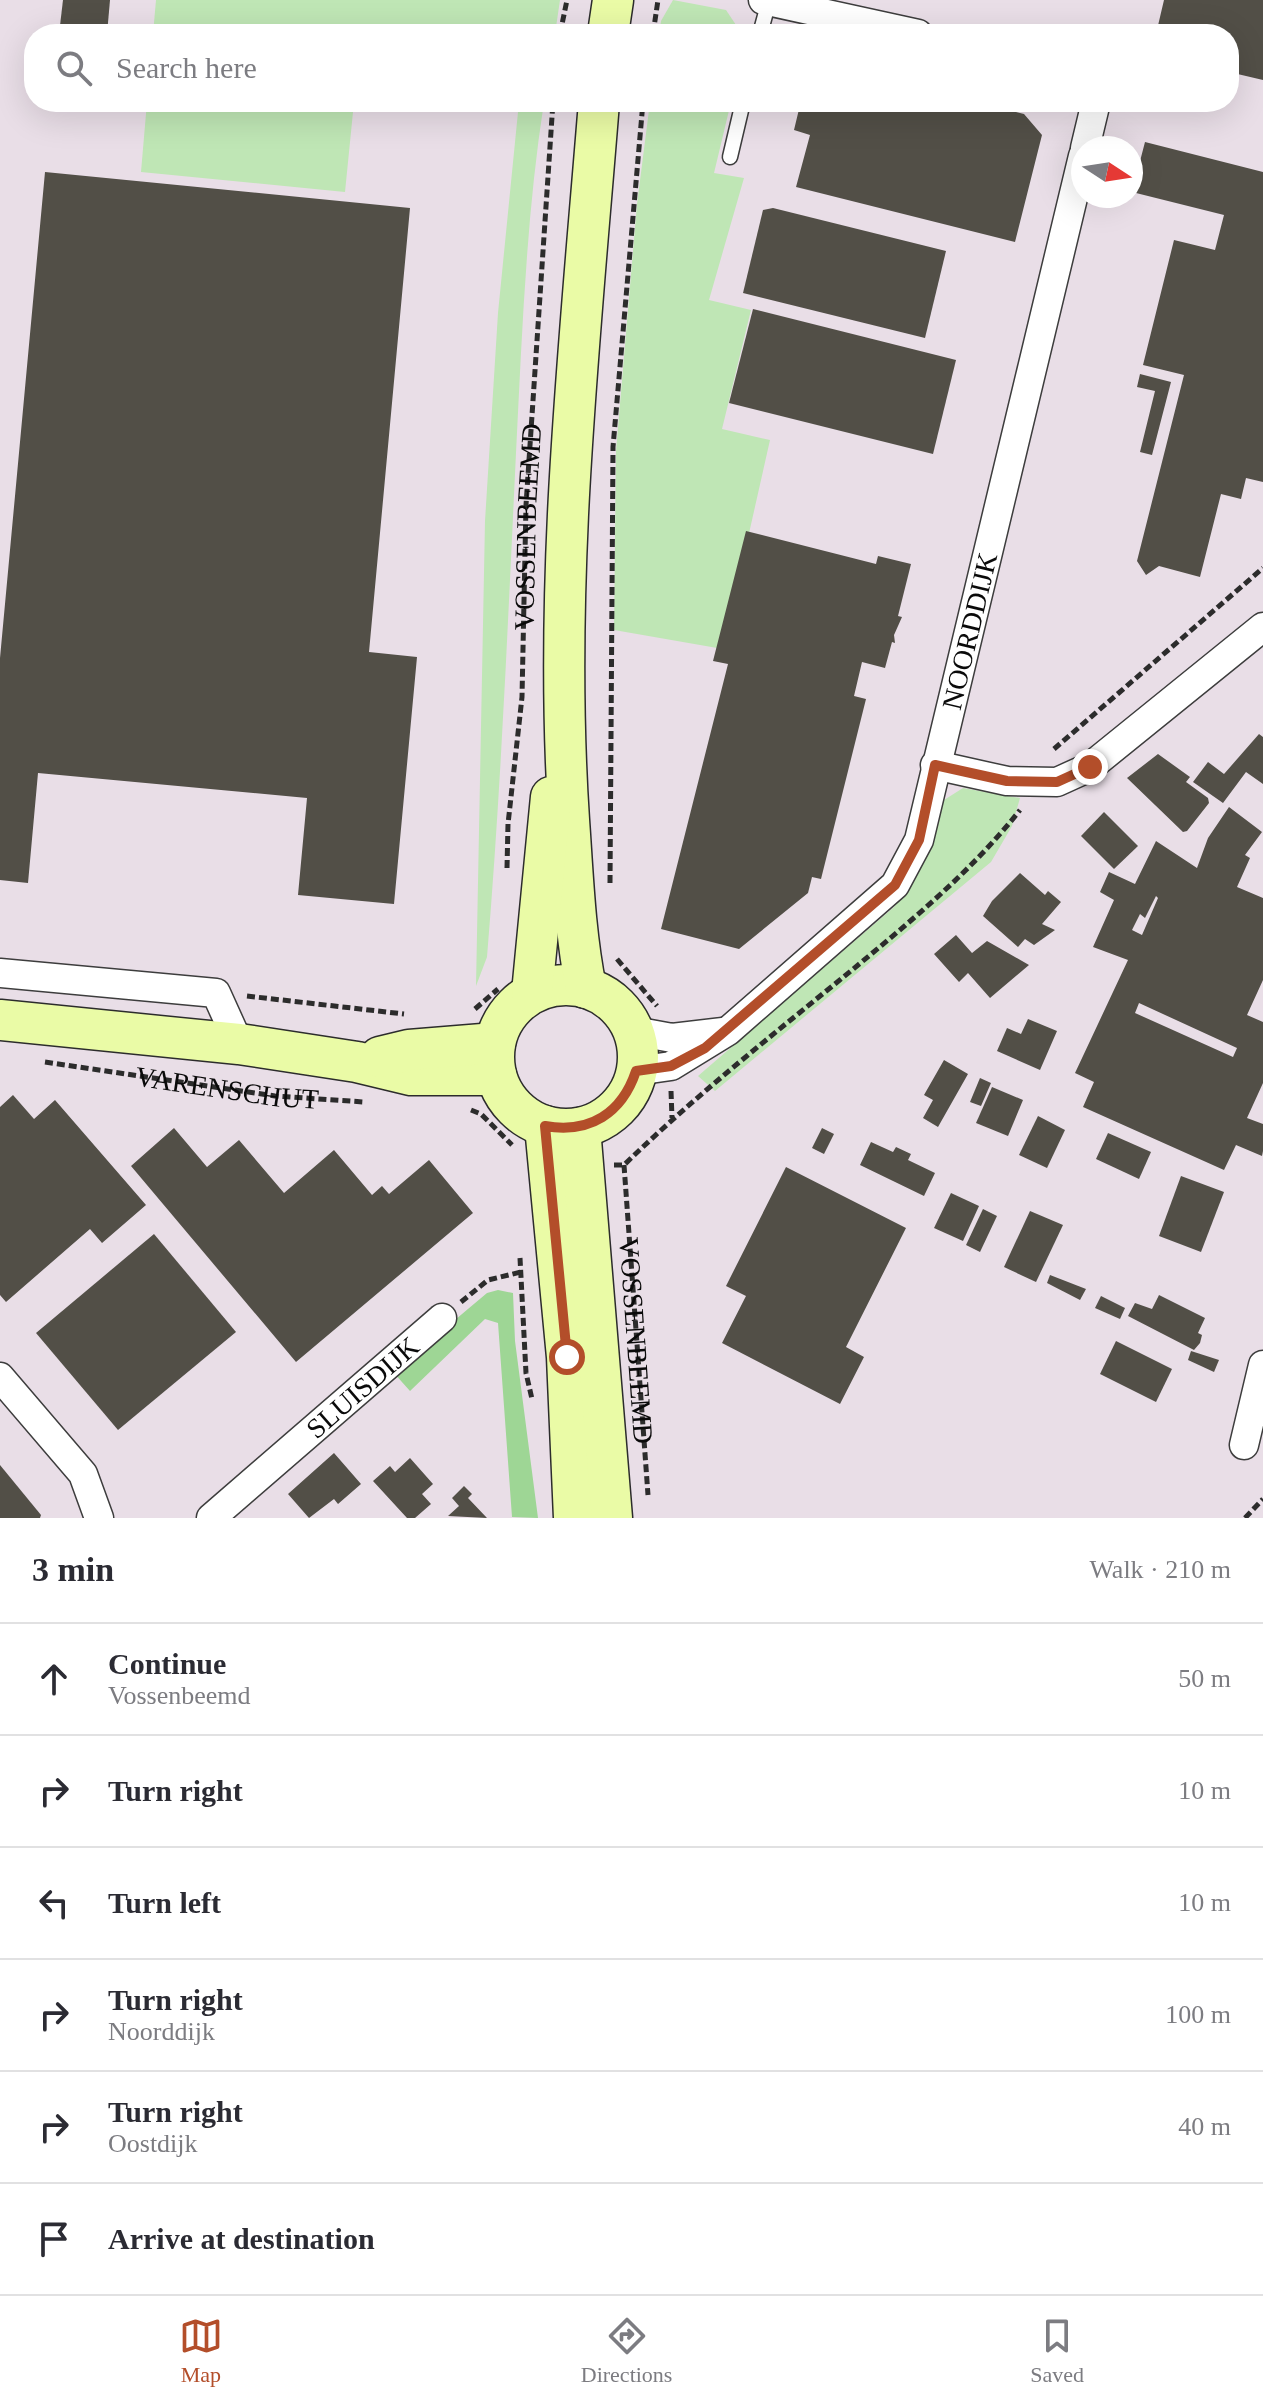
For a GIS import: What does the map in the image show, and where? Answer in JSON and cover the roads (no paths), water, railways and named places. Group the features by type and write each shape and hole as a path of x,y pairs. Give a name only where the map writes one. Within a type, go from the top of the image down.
{"main road":[{"path":"609,24 613,0"},
{"name":"VOSSENBEEMD","path":"532,993 544,847 562,717 573,416 598,112"},
{"name":"VOSSENBEEMD","path":"562,717 578,947 586,988"},
{"path":"559,986 586,988 617,1007 634,1031 636,1071 629,1091 617,1107 600,1120 563,1127 514,1107 496,1059 502,1023 515,1006 532,993 559,986"},
{"name":"VARENSCHUT","path":"0,1020 239,1044 357,1062 411,1075 496,1059"},
{"path":"563,1127 567,1357 574,1518"},
{"name":"VOSSENBEEMD","path":"563,1127 612,1518"}],"street":[{"path":"766,1 872,24"},
{"path":"1088,136 1094,112"},
{"name":"NOORDDIJK","path":"636,1071 671,1066 728,1031 895,885 919,840 1071,205"},
{"path":"935,765 1007,781 1057,782 1090,767 1263,627"},
{"name":"VARENSCHUT","path":"0,973 216,993 239,1044"},
{"path":"634,1031 672,1038 728,1031"},
{"name":"SLUISDIJK","path":"211,1518 442,1318"},
{"path":"1244,1445 1263,1365"},
{"path":"0,1377 83,1474 99,1518"}],"lane":[{"path":"762,24 766,1"},
{"path":"730,157 741,112"}]}
